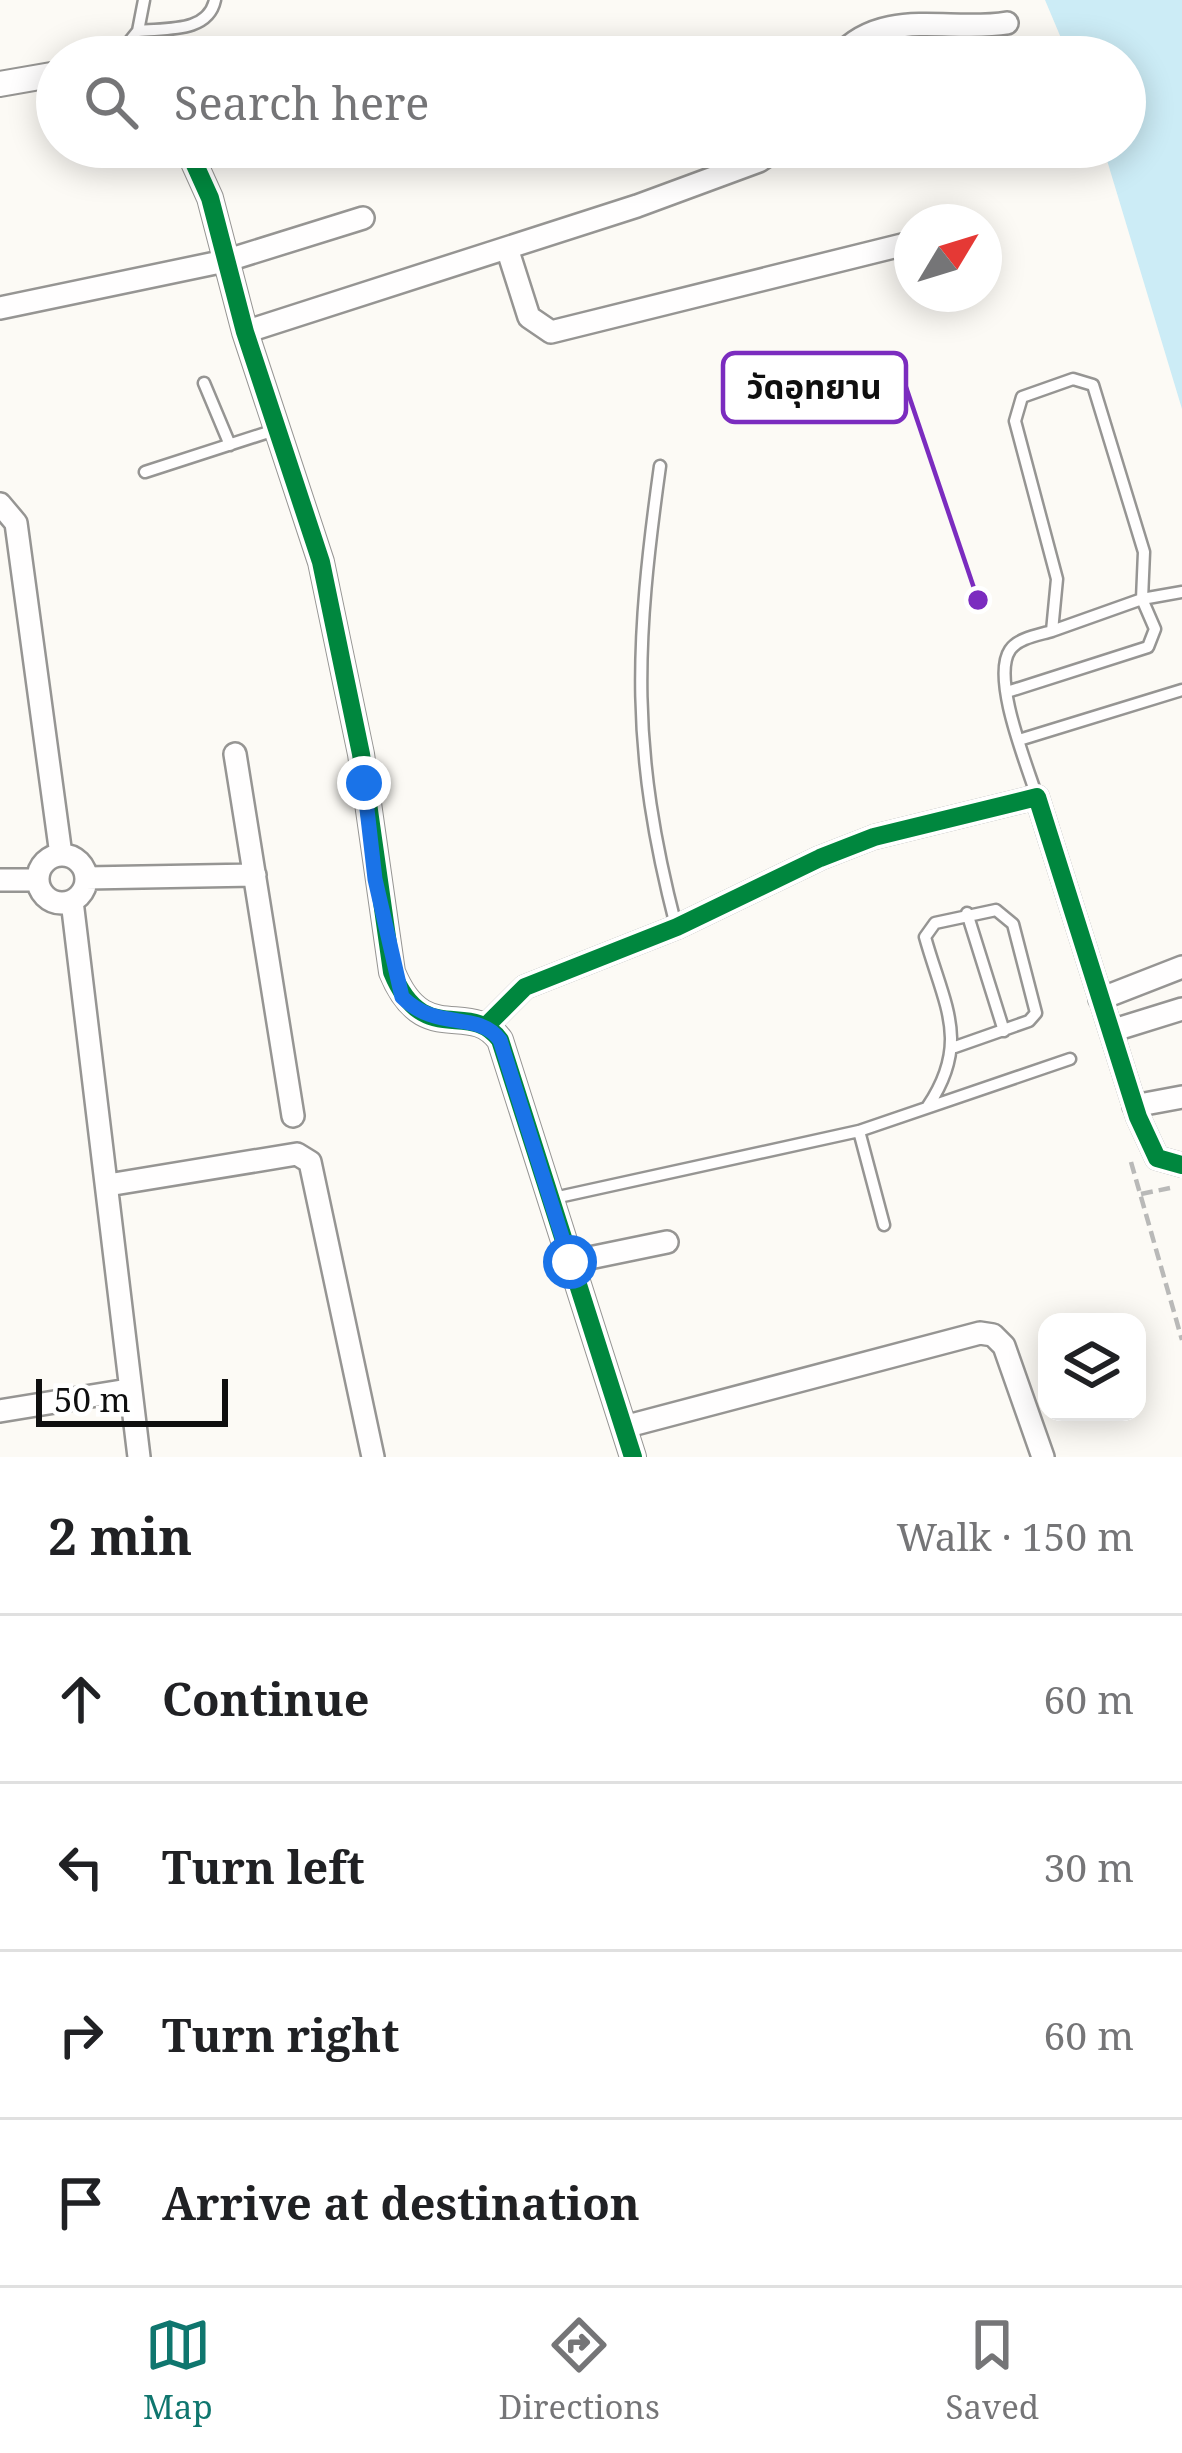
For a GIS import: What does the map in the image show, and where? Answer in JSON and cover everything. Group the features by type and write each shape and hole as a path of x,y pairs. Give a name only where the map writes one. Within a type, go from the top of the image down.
{"street":[{"path":"864,36 915,22 1007,22"},
{"path":"0,84 36,78"},
{"path":"196,168 210,198 245,332 281,428 342,646 392,972 402,997 415,1010 435,1020 486,1026 500,1040 633,1457"},
{"path":"245,332 658,199 731,168"},
{"path":"0,308 225,261 363,218"},
{"path":"507,248 529,317 542,331 551,332 894,247"},
{"path":"0,504 13,513 16,523 61,855"},
{"path":"235,754 293,1116"},
{"path":"486,1026 525,988 676,927 874,837 1037,796 1134,1106 1157,1157 1182,1165"},
{"path":"72,902 45,897 38,880 44,862 61,855 78,861 86,878"},
{"path":"86,878 255,875"},
{"path":"86,878 72,902 139,1457"},
{"path":"0,880 38,880"},
{"path":"1100,999 1182,967"},
{"path":"1111,1031 1180,1014"},
{"path":"1134,1106 1182,1097"},
{"path":"108,1186 297,1154 310,1162 373,1457"},
{"path":"570,1262 667,1242"},
{"path":"624,1426 980,1333 993,1335 1004,1346 1043,1457"},
{"path":"0,1411 128,1390"}],"lane":[{"path":"134,36 144,0"},
{"path":"138,31 197,25 212,14 214,0"},
{"path":"1007,692 1148,647 1155,629 1142,598 1144,552 1101,399 1084,379 1032,390 1022,397 1015,422 1057,579 1052,631"},
{"path":"204,383 230,445"},
{"path":"145,472 281,428"},
{"path":"660,466 641,606 639,725 651,827 676,927"},
{"path":"1037,796 1007,692 1004,665 1008,652 1017,643 1142,598 1182,592"},
{"path":"1019,740 1182,690"},
{"path":"928,1106 944,1083 955,1047 925,937 935,923 996,910 1013,924 1038,1004 1029,1021 955,1047"},
{"path":"967,913 1004,1031"},
{"path":"550,1199 859,1131 1070,1059"},
{"path":"859,1131 884,1225"}],"path":[{"path":"1141,1194 1182,1185"}],"water":[{"path":"1045,0 1182,0 1182,409 1109,168 1146,168 1146,36 1060,36"}],"cycle path":[{"path":"196,168 210,198 245,332 321,562 361,754 392,972 418,1010 432,1017 475,1023 500,1040 633,1457"},
{"path":"486,1026 525,987 677,927 820,858 874,837 1037,797 1138,1117 1157,1158 1182,1165"}],"place":[{"name":"วัดอุทยาน","path":"978,600"}],"route":[{"path":"364,783 375,879 392,972 402,997 435,1020 486,1026 500,1040 570,1262"}]}
